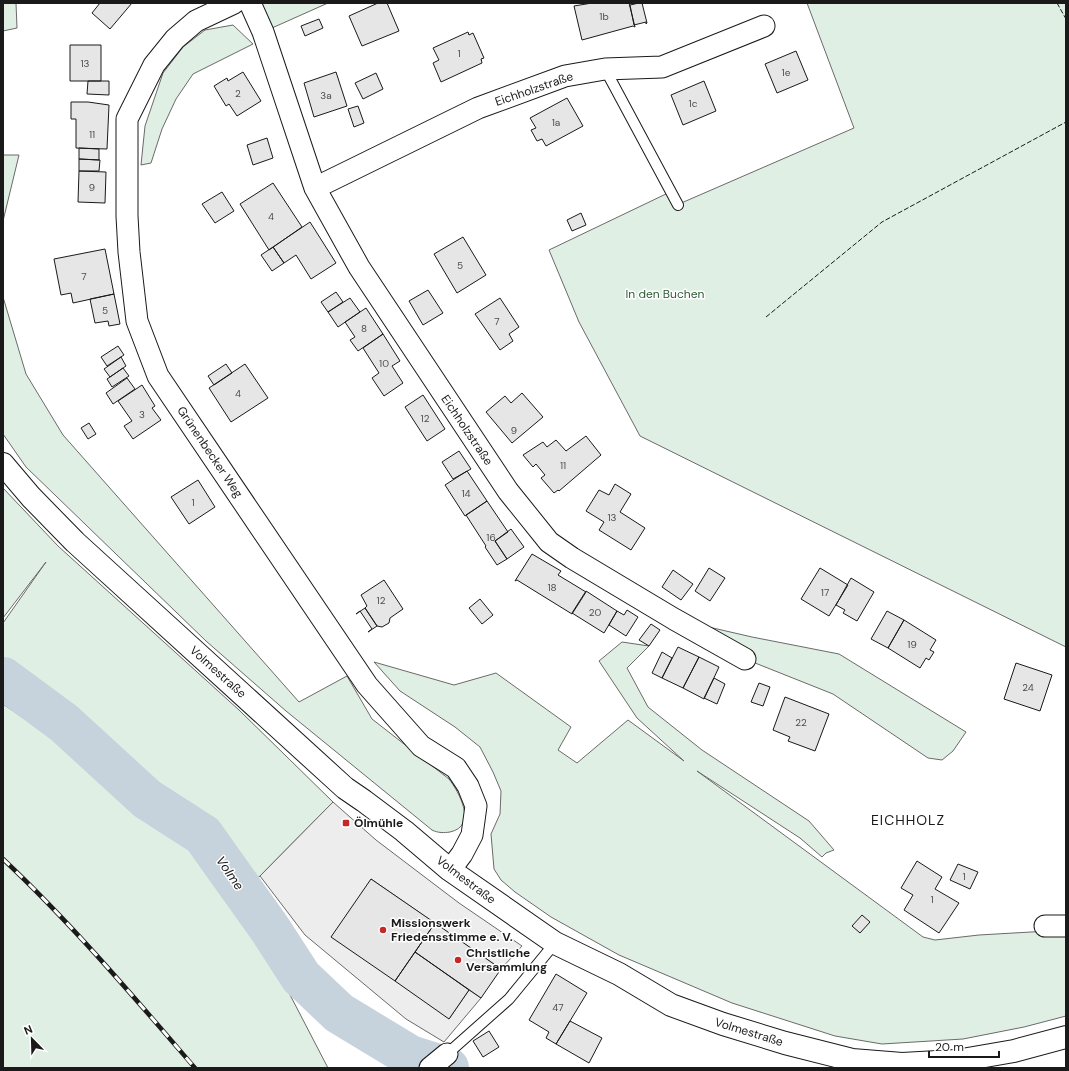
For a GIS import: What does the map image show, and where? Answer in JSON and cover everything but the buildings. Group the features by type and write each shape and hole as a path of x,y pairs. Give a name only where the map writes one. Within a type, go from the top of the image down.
{"main road":[{"name":"Volmestraße","path":"3,464 31,497 75,542 345,788 364,800 404,830 450,870 555,943 619,974 671,1005 722,1024 784,1043 852,1060 902,1064 956,1060 1014,1051 1066,1037"}],"street":[{"name":"Grünenbecker Weg","path":"234,3 196,21 175,39 154,65 127,119 127,216 137,321 158,376 367,685 421,746 456,768 468,786 476,806 472,835 462,854 450,870"},
{"name":"Eichholzstraße","path":"250,3 263,32 315,188 368,280 508,491 548,542 674,619 745,658"},
{"name":"Eichholzstraße","path":"315,188 478,108 565,76 605,69 662,66 764,26"},
{"path":"1045,926 1066,926"},
{"path":"430,1068 448,1054"}],"lane":[{"path":"605,69 678,204"},
{"path":"448,1054 509,999 555,943"}],"green space":[{"path":"3,3 16,3 17,28 3,31"},
{"path":"250,3 328,3 263,32"},
{"name":"In den Buchen","path":"807,3 1066,3 1066,647 640,436 579,322 549,250 668,193 679,204 854,128"},
{"path":"233,25 253,44 193,74 176,99 162,129 151,163 141,165 145,126 163,73 183,47 205,30"},
{"path":"3,155 19,155 3,221"},
{"path":"3,297 26,374 63,435 299,702 347,676 372,719 449,779 464,808 465,816 463,823 458,829 446,833 432,830 286,711 206,641 26,467 3,434"},
{"path":"3,488 58,546 239,710 333,802 260,876 249,884 217,833 153,797 130,770 3,657 3,623 46,562 3,618"},
{"path":"674,619 752,637 839,654 966,732 953,751 942,760 928,758 833,694 745,659"},
{"path":"622,642 649,646 627,668 648,707 702,750 809,821 834,850 826,853 822,857 800,838 697,771 923,937 935,940 979,935 1066,930 1066,1016 1024,1027 963,1039 882,1044 835,1036 732,1003 619,955 551,917 515,892 501,880 494,869 491,834 500,814 501,791 480,747 455,727 400,691 374,662 454,685 496,673 571,727 558,750 577,763 628,720 684,761 637,718 599,661"},
{"path":"3,704 77,755 194,851 260,937 328,1068 3,1068"}],"shaded area":[{"path":"333,802 376,840 459,903 522,946 501,969 371,879 449,1019 469,990 481,998 444,1042 406,1019 305,935 260,876"}],"waterway":[{"name":"Volme","path":"3,678 64,723 147,799 203,835 270,929 301,977 339,1013 410,1056 448,1068"}],"railway":[{"path":"3,859 78,935 195,1068"}],"fence":[{"path":"1057,3 1066,19"},
{"path":"766,317 882,222 1066,122"}],"place":[{"name":"Ölmühle","path":"346,823"},
{"name":"Missionswerk Friedensstimme e. V.","path":"383,930"},
{"name":"Christliche Versammlung","path":"458,960"}],"district":[{"name":"EICHHOLZ","path":"908,820"}]}
